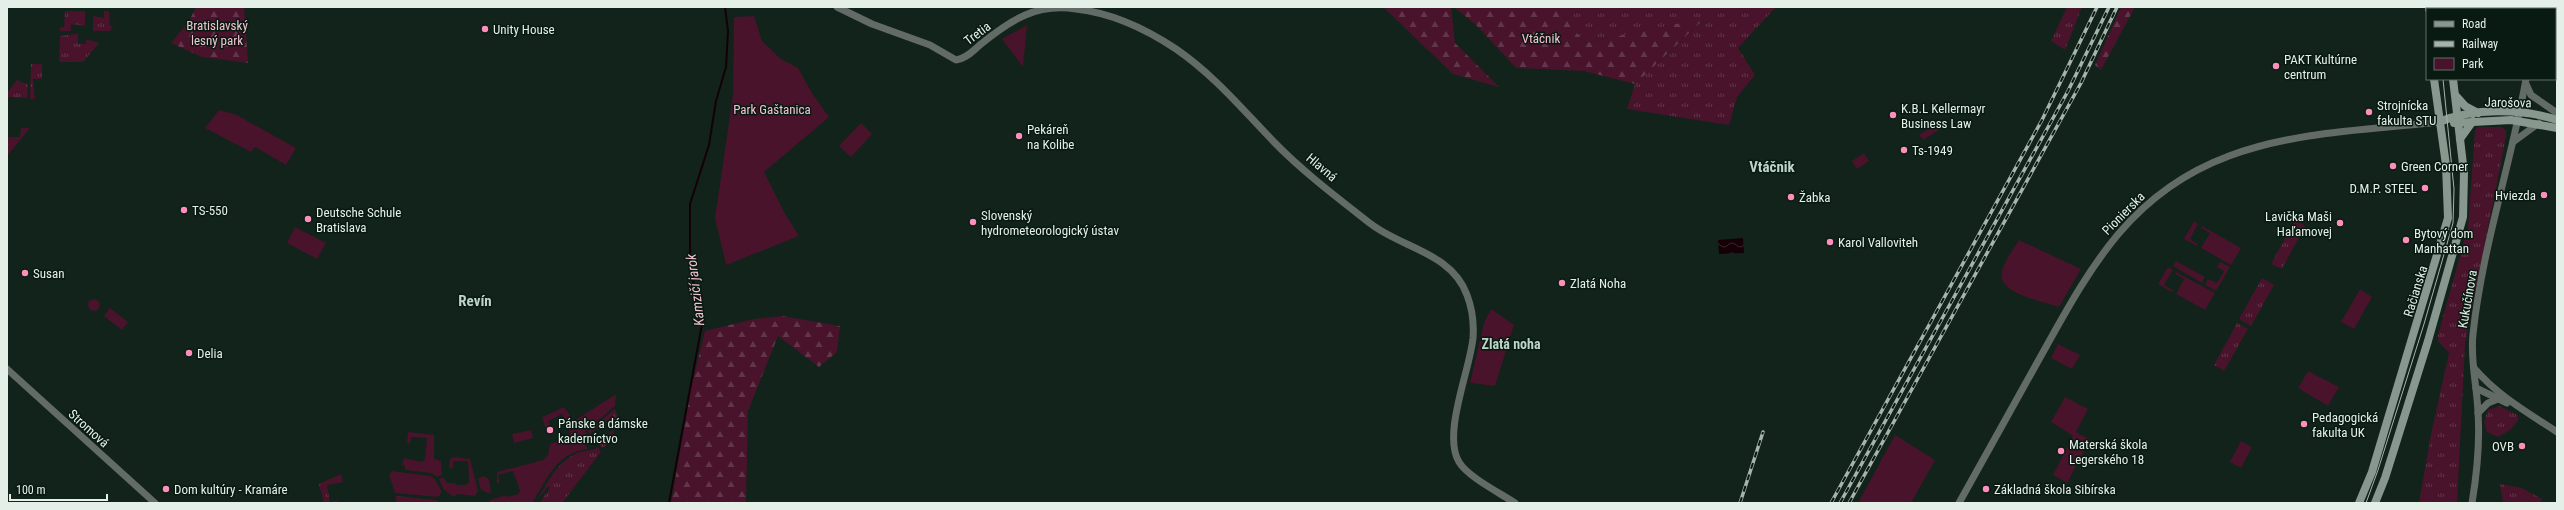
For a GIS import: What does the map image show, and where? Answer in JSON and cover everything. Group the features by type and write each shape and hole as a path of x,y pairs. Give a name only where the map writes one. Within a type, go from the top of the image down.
{"main road":[{"name":"Račianska","path":"2359,503 2372,472 2448,218 2446,165 2434,80"},
{"name":"Račianska","path":"2374,503 2390,463 2462,225 2465,187 2453,80"},
{"path":"2455,95 2465,106 2479,113"},
{"name":"Jarošova","path":"2458,119 2479,113 2557,120"},
{"name":"Jarošova","path":"2458,119 2473,121 2519,117 2557,128"},
{"path":"2439,122 2458,119"},
{"name":"Jarošova","path":"2460,139 2473,121"}],"street":[{"name":"Tretia","path":"837,7 872,24 930,45 954,60 959,60 1009,25"},
{"name":"Hlavná","path":"1009,25 1037,9 1075,8 1131,23 1162,40 1178,50 1226,90 1274,142 1373,225 1390,236 1423,251 1455,274 1468,296 1473,326 1472,344 1454,429 1455,449 1460,464 1515,503"},
{"path":"2526,81 2531,95 2557,113"},
{"name":"Kukučínova","path":"2472,503 2477,457 2478,413 2472,347 2474,324 2491,237 2526,81"},
{"name":"Pionierska","path":"1959,503 2096,262 2115,237 2150,201 2192,172 2230,155 2260,146 2317,134 2439,122"},
{"path":"2513,142 2539,124"},
{"path":"2474,368 2491,386 2515,406 2557,432"},
{"name":"Stromová","path":"7,369 155,503"},
{"path":"2476,388 2484,385 2491,386"},
{"path":"2476,388 2515,406"},
{"path":"2478,413 2488,403 2498,399"}],"green space":[{"name":"Bratislavský lesný park","path":"196,7 244,7 248,63 202,57 171,43 189,21"},
{"path":"1383,7 1451,7 1455,43 1499,87 1453,74"},
{"name":"Vtáčnik","path":"1454,7 1556,7 1585,43 1705,18 1635,84 1584,71 1516,68 1477,26"},
{"path":"1556,7 1776,7 1738,48 1755,75 1737,97 1729,125 1627,109 1635,84 1704,19 1585,43"},
{"path":"2067,7 2082,7 2065,50 2051,41"},
{"path":"2121,7 2135,7 2101,70 2095,65"},
{"path":"65,11 85,11 85,26 71,24 71,31 60,31 60,28 64,27"},
{"path":"104,11 109,11 110,26 113,26 110,31 93,31 93,16 104,18"},
{"name":"Park Gaštanica","path":"754,16 762,41 781,59 798,68 812,93 829,117 764,172 784,212 799,236 726,265 715,218 733,95 734,17"},
{"path":"1027,25 1023,67 1002,39"},
{"path":"78,34 78,44 86,44 86,39 99,43 83,62 59,62 60,36"},
{"path":"31,64 42,64 42,79 33,79 35,99 30,99"},
{"path":"17,80 28,85 27,98 7,97 7,93"},
{"path":"219,110 237,115 296,148 286,165 255,147 251,152 205,128"},
{"path":"1939,122 1942,128 1923,140 1919,135"},
{"path":"861,123 872,134 851,157 839,146"},
{"path":"2477,127 2501,127 2506,130 2506,137 2465,344 2457,503 2419,503 2431,434 2449,353 2438,341 2438,335 2468,227 2475,131"},
{"path":"21,128 30,128 7,156 7,137 20,137"},
{"path":"1864,153 1869,161 1857,169 1852,161"},
{"path":"2295,220 2305,226 2282,269 2271,264"},
{"path":"2194,221 2198,224 2190,239 2198,244 2197,246 2184,239"},
{"path":"2202,226 2241,248 2231,265 2201,248 2210,233 2201,228"},
{"path":"295,227 326,243 317,259 287,243"},
{"path":"2019,240 2081,269 2059,307 2013,291 2002,279 2002,271 2005,263"},
{"path":"2176,261 2205,277 2202,283 2173,266"},
{"path":"2220,262 2230,267 2216,291 2205,285 2208,279 2217,283 2224,271 2217,267"},
{"path":"2168,267 2173,270 2164,285 2173,290 2172,292 2158,284"},
{"path":"2176,272 2215,293 2205,310 2176,294 2184,279 2175,274"},
{"path":"2262,278 2274,285 2251,326 2239,319"},
{"path":"2360,289 2372,297 2354,329 2341,322"},
{"path":"92,299 96,299 100,305 96,311 92,311 88,307 88,303"},
{"path":"110,308 128,322 122,330 104,316"},
{"path":"1491,309 1514,325 1495,386 1470,383 1484,323"},
{"path":"782,316 840,326 837,352 819,367 778,336 748,411 746,503 671,503 692,384 705,331 754,319"},
{"path":"2237,323 2248,329 2224,371 2214,365"},
{"path":"2058,344 2080,355 2072,369 2051,358"},
{"path":"2308,371 2339,387 2328,406 2298,388"},
{"path":"616,394 615,406 585,432 589,435 582,440 588,449 577,451 560,462 548,476 532,503 489,503 490,500 507,495 508,497 518,494 520,491 513,471 498,475 500,482 497,484 497,472 543,460 548,455 550,444 570,437 569,426 562,414 548,421 551,427 546,429 542,417 564,407 574,421"},
{"path":"2065,397 2088,409 2076,432 2090,440 2067,483 2053,475 2073,436 2051,422"},
{"path":"2500,406 2517,415 2519,419 2510,430 2498,437 2487,432 2484,422 2488,410"},
{"path":"615,409 616,425 612,437 606,446 602,448 599,445 610,437 609,434 614,428 607,420 590,434 588,431"},
{"path":"531,430 533,438 514,443 512,434"},
{"path":"408,432 434,435 434,459 441,461 442,475 437,477 431,473 405,470 405,465 402,465 404,458 422,462 425,459 427,438 411,437 410,444 407,443"},
{"path":"1895,435 1935,460 1911,503 1858,503"},
{"path":"2241,441 2252,447 2241,468 2230,462"},
{"path":"598,447 601,452 562,503 539,503 550,488 548,486 535,503 552,475 563,463 577,453 593,450"},
{"path":"453,457 470,459 478,491 475,496 457,494 454,497 444,490 439,479 443,477 447,483 455,483 456,485 466,485 469,482 468,461 453,461 453,468 449,468 450,460"},
{"path":"392,471 430,476 435,479 442,492 438,497 395,493 389,475"},
{"path":"341,474 343,482 327,485 330,502 337,500 337,503 324,503 319,484"},
{"path":"483,476 489,479 491,494 481,490 478,479"},
{"path":"2500,484 2522,488 2542,499 2540,503 2503,503"},
{"path":"396,496 435,500 441,503 396,503"}],"water":[{"path":"1743,238 1744,253 1719,254 1718,240"}],"waterway":[{"name":"Kamzičí jarok","path":"669,503 702,324 698,297 690,270 690,204 709,145 716,101 726,67 728,31 725,7"}],"tram line":[{"path":"2366,503 2378,470 2424,324 2453,223 2454,189 2443,80"}],"railway":[{"path":"1831,503 2042,120 2097,7"},
{"path":"1840,503 2068,91 2109,7"},
{"path":"1849,503 2081,83 2117,7"},
{"path":"1740,503 1763,432"}],"place":[{"name":"Unity House","path":"485,29"},
{"name":"PAKT Kultúrne centrum","path":"2276,66"},
{"name":"Strojnícka fakulta STU","path":"2369,112"},
{"name":"K.B.L Kellermayr Business Law","path":"1893,115"},
{"name":"Pekáreň na Kolibe","path":"1019,136"},
{"name":"Ts-1949","path":"1904,150"},
{"name":"Green Corner","path":"2393,166"},
{"name":"D.M.P. STEEL","path":"2425,188"},
{"name":"Hviezda","path":"2544,195"},
{"name":"Žabka","path":"1791,197"},
{"name":"TS-550","path":"184,210"},
{"name":"Deutsche Schule Bratislava","path":"308,219"},
{"name":"Slovenský hydrometeorologický ústav","path":"973,222"},
{"name":"Lavička Maši Haľamovej","path":"2340,223"},
{"name":"Bytový dom Manhattan","path":"2406,240"},
{"name":"Karol Valloviteh","path":"1830,242"},
{"name":"Susan","path":"25,273"},
{"name":"Zlatá Noha","path":"1562,283"},
{"name":"Delia","path":"189,353"},
{"name":"Pedagogická fakulta UK","path":"2304,424"},
{"name":"Pánske a dámske kaderníctvo","path":"550,430"},
{"name":"OVB","path":"2522,446"},
{"name":"Materská škola Legerského 18","path":"2061,451"},
{"name":"Dom kultúry - Kramáre","path":"166,489"},
{"name":"Základná škola Sibírska","path":"1986,489"}],"district":[{"name":"Vtáčnik","path":"1772,167"},
{"name":"Revín","path":"475,301"},
{"name":"Zlatá noha","path":"1511,344"}]}
